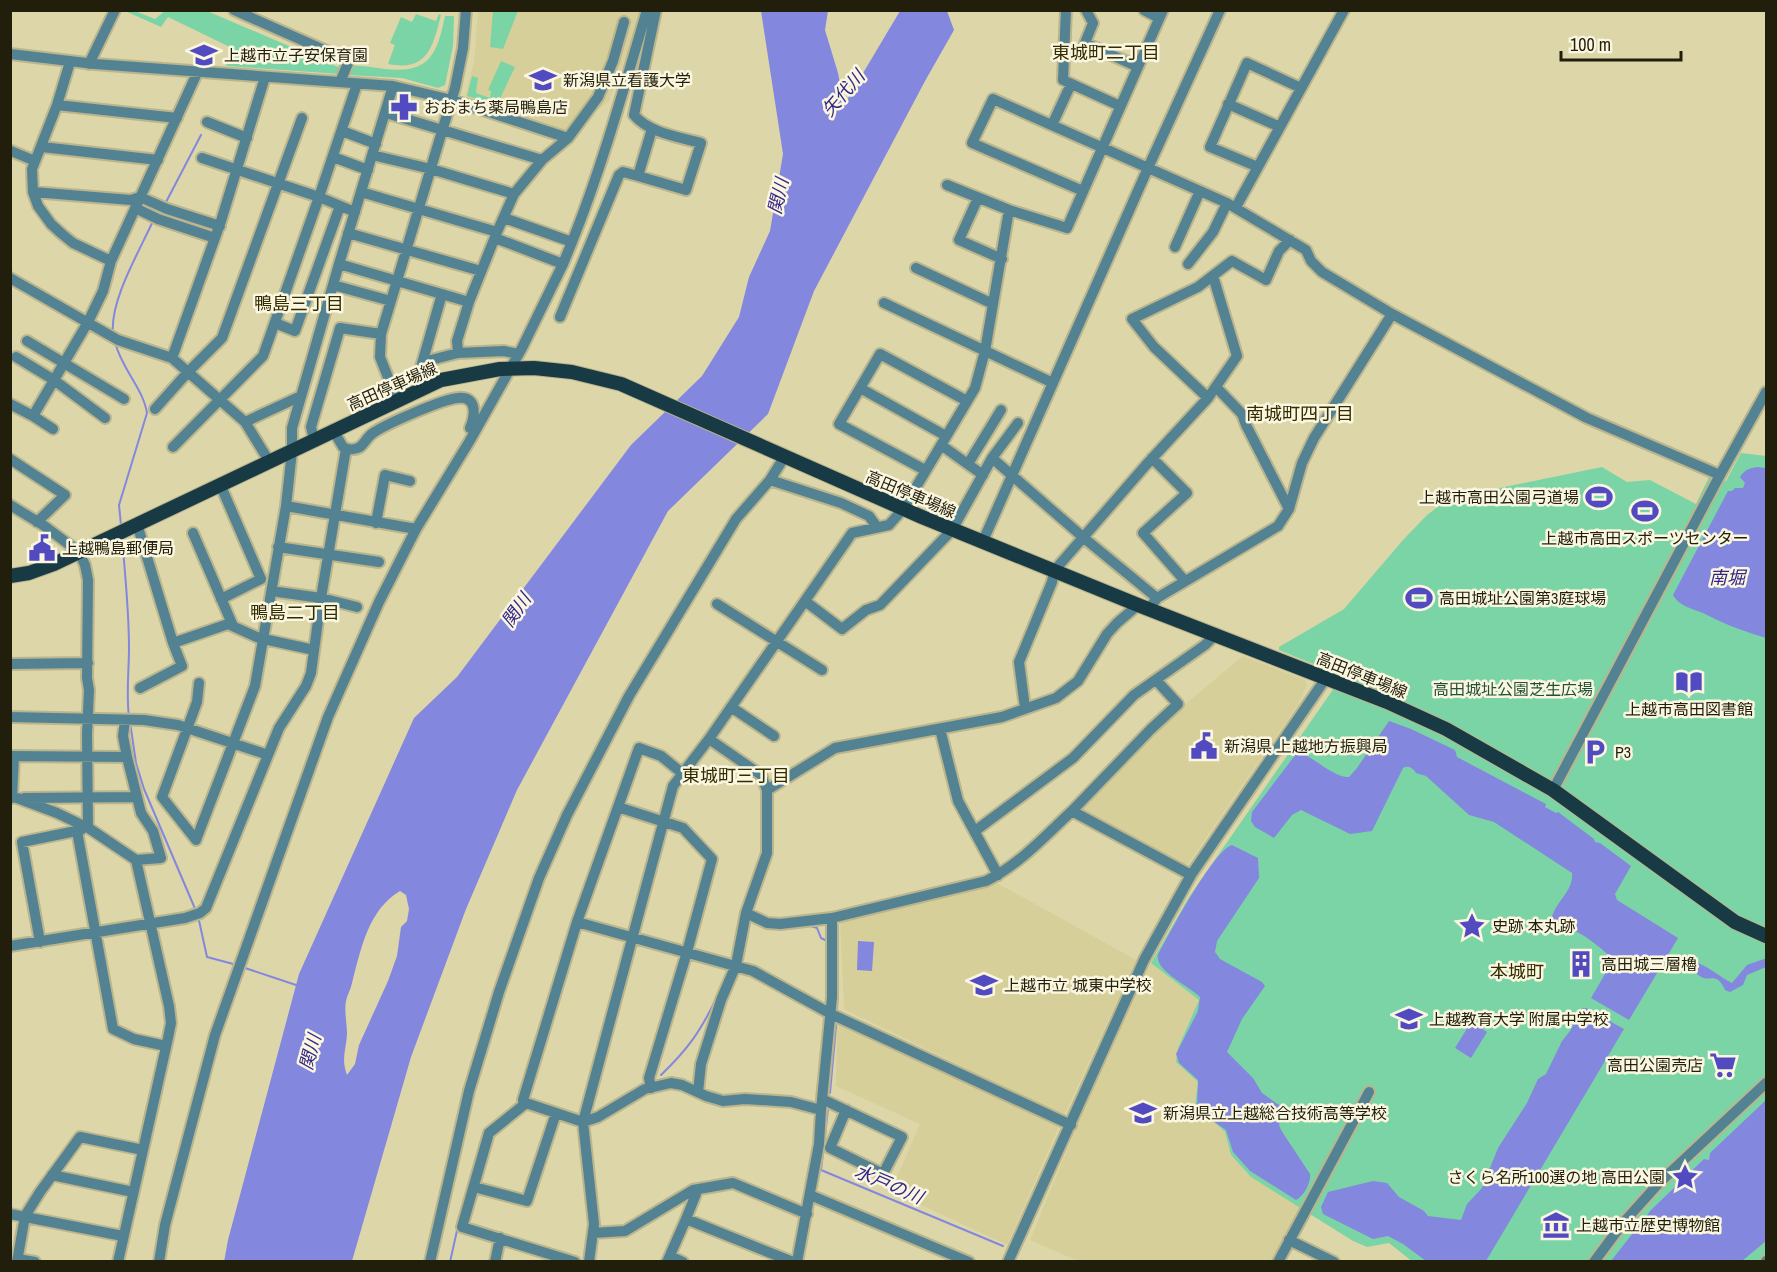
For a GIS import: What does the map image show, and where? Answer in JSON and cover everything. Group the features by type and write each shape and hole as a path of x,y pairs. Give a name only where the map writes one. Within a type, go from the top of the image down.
{"main road":[{"name":"高田停車場線","path":"10,576 45,567 79,552 441,380 515,363 572,372 621,384 952,530 1054,571 1148,604 1216,634 1387,702 1446,729 1553,790 1735,922 1767,936"}],"street":[{"path":"89,64 115,10"},
{"path":"234,10 349,61 340,82"},
{"path":"397,400 380,357 381,334 452,100 463,48 466,10"},
{"path":"159,1262 165,1226 215,1035 328,717 416,529 515,363 563,264 598,172 647,10"},
{"path":"560,317 619,175 623,172 686,190 700,143 652,129 634,115 656,10"},
{"path":"1066,10 1063,80 1120,106"},
{"path":"1086,10 1093,23 1084,43 1138,67"},
{"path":"947,185 1009,210 1067,228 1161,14 1144,10"},
{"path":"983,541 1220,10"},
{"path":"1188,264 1258,167 1344,10"},
{"path":"458,353 457,341 469,302 514,194 542,160 568,138 598,97 614,61 624,22"},
{"path":"10,54 89,64 393,86 452,100 568,138"},
{"path":"70,62 57,105 32,169 33,192 38,206 51,224 62,234 73,243 111,261"},
{"path":"1258,167 1210,147 1247,63 1301,88"},
{"path":"33,416 88,322 103,291 111,261 198,71"},
{"path":"172,358 219,226 265,77"},
{"path":"173,447 263,356 357,84"},
{"path":"1052,125 1071,84"},
{"path":"198,683 197,702 162,797 196,840 255,686 286,506 292,428 393,86"},
{"path":"1083,191 972,143 993,99 1232,205 1306,250 1311,261 1322,272 1392,314 1587,418 1720,475"},
{"path":"1228,104 1280,127"},
{"path":"57,105 177,118"},
{"path":"386,113 542,160"},
{"path":"155,409 222,338 302,118"},
{"path":"207,123 247,138"},
{"path":"638,176 652,129"},
{"path":"342,131 374,149 514,194"},
{"path":"42,147 158,160"},
{"path":"11,151 35,161"},
{"path":"333,157 368,170"},
{"path":"202,158 319,197 355,212"},
{"path":"1175,248 1200,191"},
{"path":"33,192 131,200 140,197 167,209 219,226"},
{"path":"361,192 496,235 563,264"},
{"path":"978,198 959,240 1002,259"},
{"path":"275,323 295,331 340,206"},
{"path":"135,208 158,219 215,238"},
{"path":"589,1262 593,1233 583,1122 673,786 709,739 852,533 889,525 903,509 975,388 985,351 1009,210"},
{"path":"504,218 572,242"},
{"path":"348,233 481,271"},
{"path":"1208,398 1154,347 1132,319 1159,308 1213,276 1232,261 1266,279 1279,251 1290,240"},
{"path":"339,264 469,302"},
{"path":"916,268 993,304"},
{"path":"1025,708 1019,662 1052,582 1054,571 1152,458 1208,398 1237,356 1213,276"},
{"path":"10,278 118,340 172,358 245,422 269,461"},
{"path":"333,285 391,301"},
{"path":"419,374 442,294"},
{"path":"884,303 1053,383"},
{"path":"767,790 835,748 1002,717 1056,698 1074,686 1107,634 1117,623 1278,526 1288,509 1302,463 1314,438 1392,314"},
{"path":"314,440 311,427 340,328 381,334"},
{"path":"27,341 124,399"},
{"path":"423,362 458,353 504,351 515,363"},
{"path":"925,470 839,424 880,354 967,401"},
{"path":"16,357 54,380 105,418"},
{"path":"860,388 943,440 983,475"},
{"path":"1216,388 1242,414 1288,509"},
{"path":"1553,790 1720,475 1767,392"},
{"path":"245,422 301,396"},
{"path":"333,430 343,447 358,448 371,434 410,415 459,398 471,402 474,410 474,420 467,437 468,442"},
{"path":"10,404 52,429"},
{"path":"968,464 1000,410"},
{"path":"805,601 842,629 866,610 880,605 952,530 992,458 1018,423"},
{"path":"10,946 185,918 200,913 206,908 279,728 306,686 311,673 346,449"},
{"path":"430,1262 469,1091 499,992 538,878 567,815 629,696 736,519 770,480 781,454"},
{"path":"992,458 1084,538 1148,604"},
{"path":"1152,458 1186,493 1143,533 1185,581"},
{"path":"10,459 65,495 37,522"},
{"path":"376,523 385,475 410,481"},
{"path":"770,480 841,503 869,516 877,527"},
{"path":"220,484 261,579 221,598"},
{"path":"10,505 79,552 85,565 88,580 89,718 87,798 82,829 95,933 113,1029 134,1039 166,1046"},
{"path":"286,506 416,529"},
{"path":"137,524 173,643 183,666 140,688"},
{"path":"193,533 233,626"},
{"path":"278,547 380,562"},
{"path":"278,592 321,598 357,607"},
{"path":"717,604 822,670"},
{"path":"173,643 228,624 263,639 314,650"},
{"path":"975,831 1073,758 1134,695 1205,645 1216,634"},
{"path":"10,664 88,663"},
{"path":"1008,1262 1144,960 1191,875 1326,678"},
{"path":"746,913 767,923 780,924 832,918 986,881 998,875 1022,858 1072,811 1178,704 1156,680"},
{"path":"731,707 774,736"},
{"path":"10,717 89,718 161,723 188,729 268,755"},
{"path":"13,798 57,813 136,860 161,858 153,831 141,813 123,736 125,720"},
{"path":"940,729 958,801 998,875"},
{"path":"698,1092 701,1064 721,1000 736,965 746,913 767,854 767,790 761,775 709,739"},
{"path":"682,773 661,756 639,748 577,922 523,1100 583,1122 598,1117 634,1095 651,1088 676,1084 723,1101 746,1099 821,1104 846,1110 902,1137 883,1174 830,1148 846,1110"},
{"path":"13,798 12,756 127,757"},
{"path":"13,798 137,797"},
{"path":"618,807 683,828 712,859 649,1078 651,1088"},
{"path":"1072,811 1191,875"},
{"path":"40,942 22,842 82,829"},
{"path":"118,1262 171,1023 170,1006 136,860"},
{"path":"686,1219 795,1262 807,1214 819,1144 831,1014 832,918"},
{"path":"577,922 753,971 831,1014 1071,1125"},
{"path":"1594,1262 1623,1223 1659,1183 1767,1083"},
{"path":"1278,1262 1369,1092"},
{"path":"526,1103 489,1133 462,1227 575,1262"},
{"path":"474,1187 526,1201 556,1113"},
{"path":"35,1262 18,1260 25,1216 80,1137 143,1150"},
{"path":"52,1175 133,1192"},
{"path":"593,1233 625,1231 698,1189 733,1183 807,1214"},
{"path":"683,1262 669,1259 698,1189"},
{"path":"810,1195 969,1262"},
{"path":"10,1214 123,1236"},
{"path":"495,1262 500,1238"},
{"path":"1289,1240 1334,1262"}],"shaded area":[{"name":"新潟県立看護大学","path":"478,11 643,11 609,101 568,135 465,98 474,61"},
{"name":"新潟県 上越地方振興局","path":"1243,656 1305,680 1307,685 1297,706 1188,864 1181,866 1082,812 1079,807 1159,726"},
{"name":"上越市立 城東中学校","path":"997,883 1136,960 1064,1116 844,1009 840,920"},
{"name":"新潟県立上越総合技術高等学校","path":"1151,963 1199,1000 1178,1048 1198,1082 1195,1105 1225,1132 1231,1155 1251,1177 1302,1209 1276,1261 1078,1261 1030,1240 1079,1121"},
{"path":"837,1024 1060,1124 1007,1245 891,1191 920,1124 836,1086"}],"green space":[{"path":"125,11 135,11 155,19 165,11 207,11 338,67 341,62 343,63 340,74 226,66 234,49 168,17 161,27"},
{"path":"493,11 518,11 503,49 490,47"},
{"path":"416,14 436,21 439,14 441,15 431,46 420,60 412,64 388,64 395,45 390,43 401,17 412,22"},
{"path":"445,16 454,16 453,46 445,85 438,88 402,78 347,75 352,66 400,70 421,65 434,51"},
{"path":"501,61 515,67 497,105 467,96 472,76 478,78 476,93 490,98 491,91 488,90"},
{"name":"高田城址公園芝生広場","path":"1741,453 1766,456 1766,1257 1761,1262 1413,1262 1389,1243 1367,1247 1353,1241 1251,1177 1231,1155 1225,1132 1195,1105 1198,1082 1176,1062 1178,1048 1199,1000 1151,963 1189,897 1332,691 1338,674 1279,650 1279,647 1344,609 1427,515 1450,501 1485,491 1602,467 1627,482 1650,480 1696,504 1710,475 1726,481"}],"water":[{"name":"関川","path":"761,11 828,11 825,30 838,73 844,105 900,11 947,11 954,30 814,291 768,414 668,511 517,790 466,909 411,1057 352,1261 224,1262 299,974 414,718 457,677 631,445 702,376 739,317 749,277 770,231 783,154","holes":["400,891 406,895 409,909 407,921 401,927 397,956 359,1045 355,1064 347,1075 344,1059 347,1034 345,1005 367,931 373,919 389,899"]},
{"name":"南堀","path":"1757,467 1766,468 1766,638 1730,626 1689,608 1673,595 1728,491 1743,488 1745,483 1740,477 1747,470"},
{"path":"1389,721 1455,750 1457,757 1546,804 1545,807 1558,812 1595,842 1600,843 1631,866 1615,894 1617,900 1678,938 1629,1020 1591,998 1612,962 1611,957 1581,934 1551,924 1555,910 1570,887 1572,873 1494,822 1469,815 1426,776 1410,768 1403,768 1372,831 1350,834 1301,810 1292,815 1274,838 1255,827 1251,821 1252,812 1296,754 1300,752 1331,771 1349,777"},
{"path":"1232,845 1258,858 1259,878 1217,941 1215,952 1220,959 1262,982 1265,986 1242,1019 1227,1052 1253,1078 1262,1093 1284,1111 1279,1125 1281,1130 1310,1174 1306,1189 1296,1200 1250,1171 1233,1152 1226,1130 1197,1107 1198,1080 1179,1063 1176,1054 1198,1011 1200,997 1167,972 1158,961 1158,955 1192,894 1214,862"},
{"path":"858,941 874,942 872,971 857,970"},
{"path":"1766,959 1766,967 1747,975 1743,985 1730,992 1725,990 1717,979 1702,977 1691,966 1694,962 1709,968 1732,983 1747,965"},
{"path":"1583,1008 1624,1029 1486,1261 1426,1261 1388,1236 1373,1239 1323,1214 1321,1207 1328,1192 1373,1181 1387,1183 1399,1197 1424,1211 1428,1216 1461,1220 1467,1204 1482,1188 1498,1148 1527,1103 1538,1079 1546,1074 1562,1041"},
{"path":"1471,1022 1487,1032 1471,1058 1455,1048"},
{"path":"1766,1100 1766,1241 1742,1261 1611,1261 1651,1210 1704,1159 1709,1160 1710,1153"}],"waterway":[{"path":"165,204 201,135"},
{"path":"113,333 113,320 121,291 153,221"},
{"path":"115,342 122,361 141,395 147,413 119,505 121,525"},
{"path":"122,537 128,620 129,717"},
{"path":"130,722 136,763 144,789 196,911"},
{"path":"198,916 207,957 237,965"},
{"name":"水戸の川","path":"811,926 817,928 821,938 829,942"},
{"path":"242,967 296,985"},
{"name":"水戸の川","path":"837,1011 838,977"},
{"name":"水戸の川","path":"661,1075 693,1040 716,999"},
{"name":"水戸の川","path":"830,1093 836,1026"},
{"name":"水戸の川","path":"828,1109 821,1170 1003,1246"},
{"name":"水戸の川","path":"566,1111 580,1115"},
{"name":"水戸の川","path":"450,1262 458,1226"}],"place":[{"name":"上越市立子安保育園","path":"204,55"},
{"name":"新潟県立看護大学","path":"543,80"},
{"name":"おおまち薬局鴨島店","path":"404,107"},
{"name":"上越市高田公園弓道場","path":"1599,497"},
{"name":"上越市高田スポーツセンター","path":"1645,511"},
{"name":"上越鴨島郵便局","path":"42,548"},
{"name":"高田城址公園第3庭球場","path":"1419,598"},
{"name":"上越市高田図書館","path":"1689,682"},
{"name":"新潟県 上越地方振興局","path":"1204,746"},
{"name":"P3","path":"1595,752"},
{"name":"史跡 本丸跡","path":"1472,926"},
{"name":"高田城三層櫓","path":"1581,964"},
{"name":"上越市立 城東中学校","path":"984,985"},
{"name":"上越教育大学 附属中学校","path":"1409,1019"},
{"name":"高田公園売店","path":"1723,1065"},
{"name":"新潟県立上越総合技術高等学校","path":"1143,1113"},
{"name":"さくら名所100選の地 高田公園","path":"1685,1177"},
{"name":"上越市立歴史博物館","path":"1556,1225"}],"district":[{"name":"東城町二丁目","path":"1106,52"},
{"name":"鴨島三丁目","path":"299,303"},
{"name":"南城町四丁目","path":"1300,413"},
{"name":"鴨島二丁目","path":"295,612"},
{"name":"東城町三丁目","path":"736,775"},
{"name":"本城町","path":"1517,971"}],"water label":[{"name":"矢代川","path":"843,93"}]}
